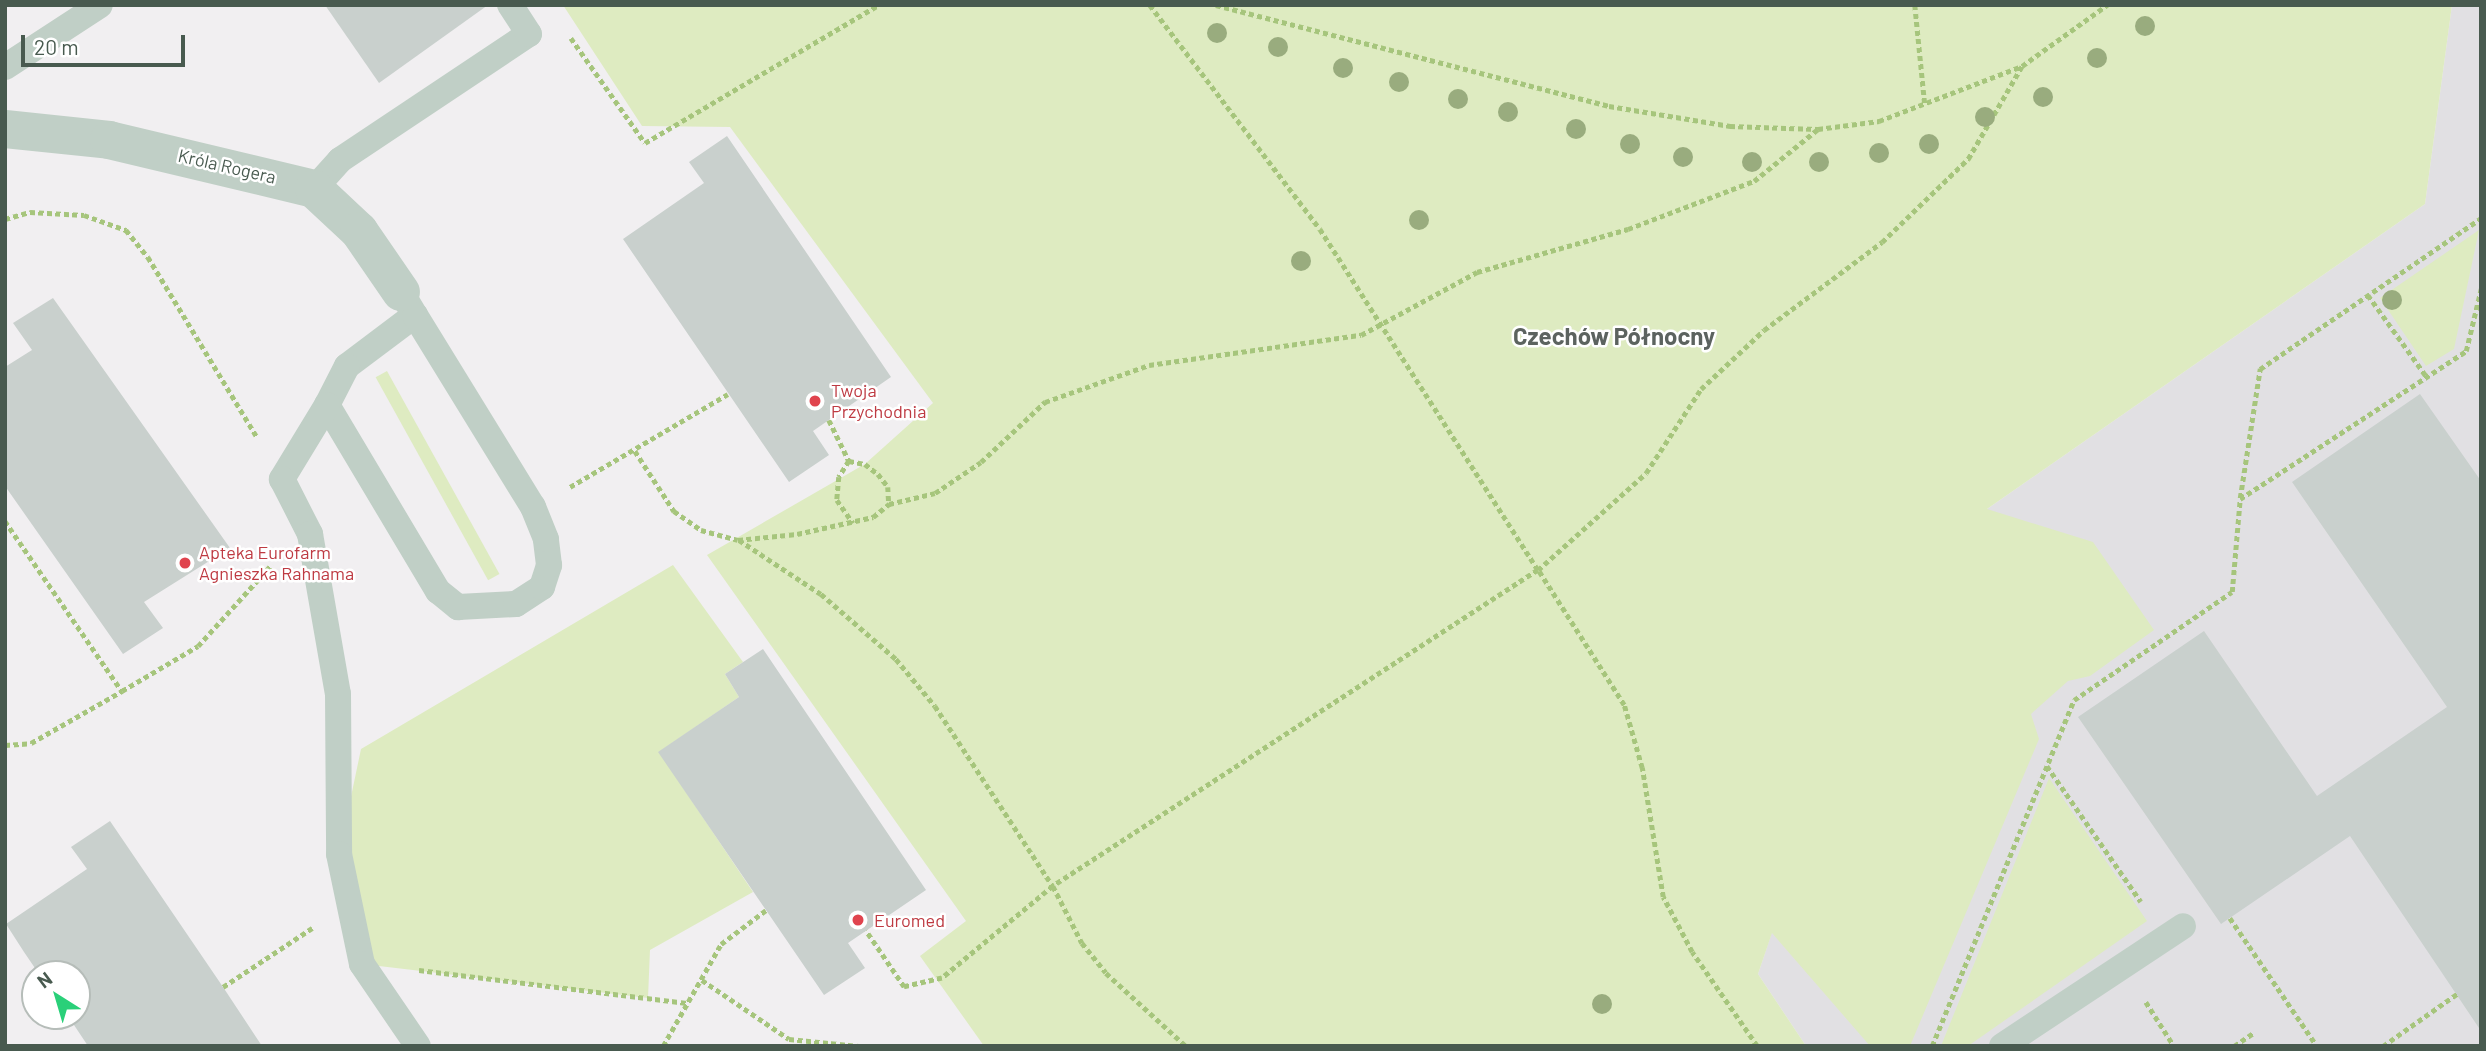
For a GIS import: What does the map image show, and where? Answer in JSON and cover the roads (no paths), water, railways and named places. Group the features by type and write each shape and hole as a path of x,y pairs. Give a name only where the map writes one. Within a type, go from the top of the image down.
{"street":[{"name":"Króla Rogera","path":"5,129 109,140 314,189 359,231 408,303"}],"lane":[{"path":"5,67 100,5"},
{"path":"314,189 340,160 529,34 509,5"},
{"path":"327,404 438,592 458,607 516,604 542,587 549,565 546,539 533,508 408,303 346,366 327,404 282,479 310,534 338,694 340,854 362,964 418,1046"},
{"path":"2002,1046 2174,932"}],"place":[{"name":"Twoja Przychodnia","path":"815,401"},
{"name":"Apteka Eurofarm Agnieszka Rahnama","path":"185,563"},
{"name":"Euromed","path":"858,920"}],"district":[{"name":"Czechów Północny","path":"1614,336"}]}
